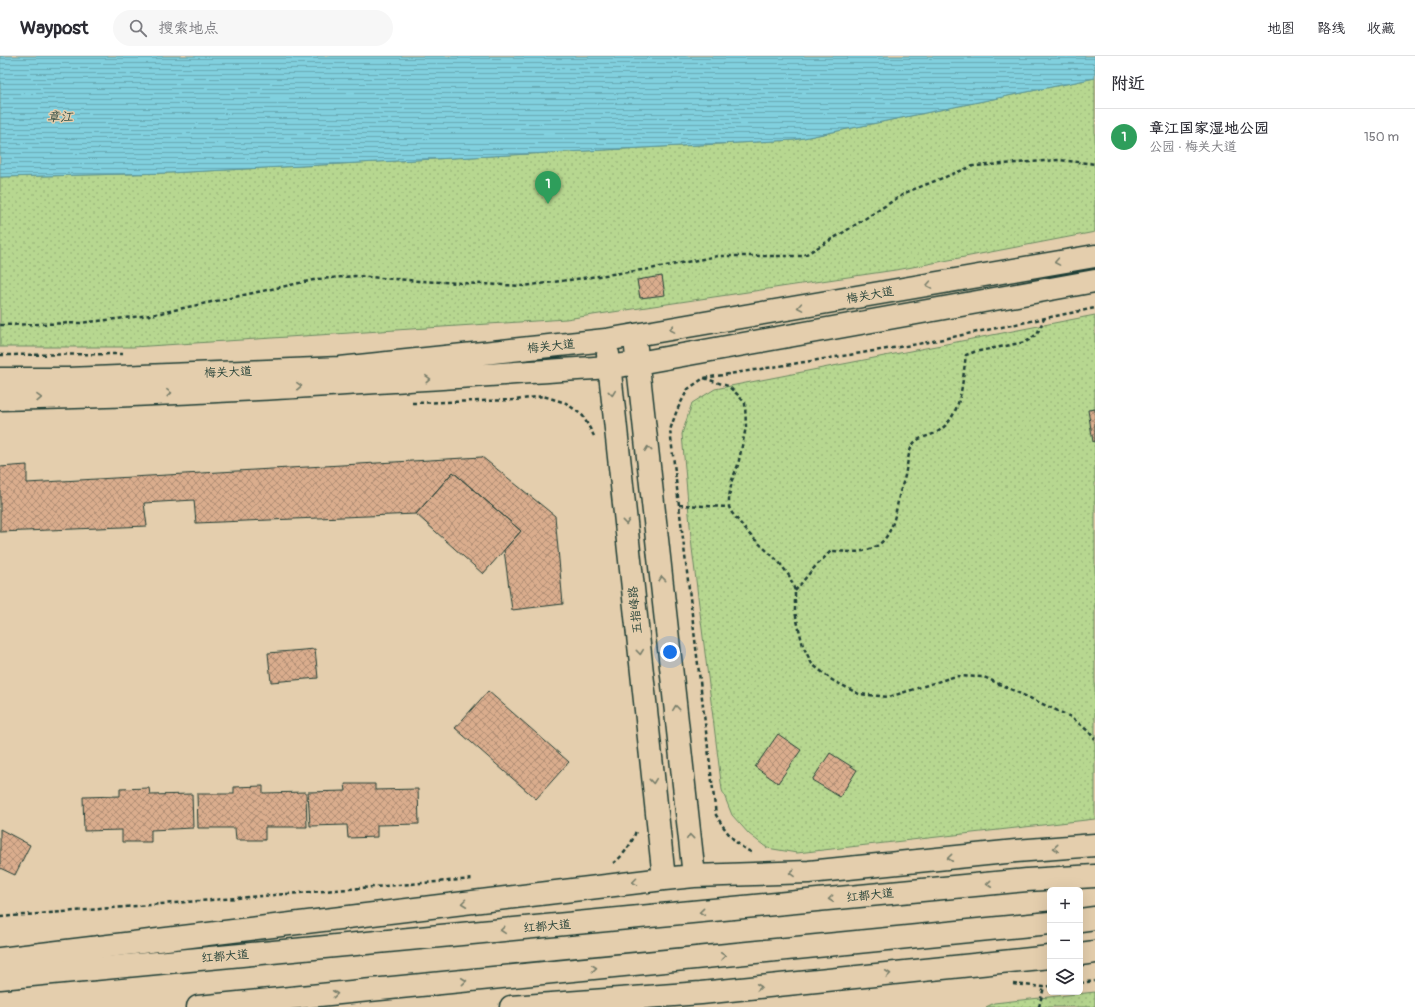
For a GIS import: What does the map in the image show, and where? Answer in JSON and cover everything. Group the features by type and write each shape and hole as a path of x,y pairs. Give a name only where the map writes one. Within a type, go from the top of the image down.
{"main road":[{"name":"梅关大道","path":"0,379 68,379 340,368 606,340 1095,256"},
{"name":"梅关大道","path":"0,399 68,398 337,384 609,367 1095,281"},
{"path":"635,336 694,876"},
{"name":"五指峰路","path":"606,340 664,879"},
{"path":"0,959 664,879 694,876 809,872 1016,851 1095,845"},
{"name":"红都大道","path":"0,978 1027,880 1095,876"},
{"path":"1083,920 1095,918"},
{"path":"198,1007 1044,924"},
{"path":"1083,954 1095,952"},
{"path":"511,1007 702,1000 1047,957"}],"path":[{"path":"0,326 80,323 151,315 318,279 356,276 524,286 650,269 718,256 803,256 907,192 973,166 1060,160 1095,164"},
{"path":"752,852 746,850 727,833 716,815 670,430 677,410 688,389 704,378 918,344 1095,308"},
{"path":"795,591 812,570 831,551 858,552 871,549 880,544 888,534 894,520 912,445 919,439 930,436 939,431 949,422 955,412 960,398 966,355 974,352 1026,342 1038,334 1044,319"},
{"path":"0,355 129,354"},
{"path":"704,378 728,386 745,403 746,427 738,465 732,480 729,507 750,535 779,562 790,577 795,591 795,612 803,646 812,664 832,680 859,694 889,696 956,676 984,677 1071,717 1095,739"},
{"path":"412,403 515,400 543,396 566,403 583,416 593,432 595,439"},
{"path":"679,505 729,507"},
{"path":"612,863 617,860 628,846 636,832 636,826"},
{"path":"0,917 474,879"},
{"path":"1083,983 1095,981"},
{"path":"1039,1007 1044,987 1047,986"}],"green space":[{"path":"1095,78 1095,232 902,269 566,319 133,347 0,347 0,177 169,173 794,140"},
{"path":"1095,315 1095,819 797,853 767,848 749,834 732,815 722,790 692,548 682,434 692,403 715,389"},
{"path":"1095,992 1095,1007 986,1007 994,1003 1067,995 1083,995 1083,993"}],"water":[{"name":"章江","path":"0,56 1095,56 1095,78 794,140 169,173 0,177"}],"building":[{"path":"662,276 665,295 640,298 637,280"},
{"path":"1095,409 1095,441 1093,442 1088,410"},
{"path":"482,457 555,516 563,604 512,610 504,550 521,531 453,472 416,514 196,523 194,500 144,503 147,526 0,532 0,467 27,465 27,483"},
{"path":"453,472 521,531 483,574 416,514"},
{"path":"315,649 318,678 271,682 268,653"},
{"path":"488,691 569,762 536,799 455,728"},
{"path":"778,734 801,750 778,783 755,767"},
{"path":"830,753 857,770 840,797 812,780"},
{"path":"345,784 375,784 375,790 418,789 419,824 377,825 377,837 348,838 347,825 310,826 308,792 346,791"},
{"path":"263,786 263,793 306,792 307,827 265,827 265,840 236,840 235,828 198,828 197,794 234,794 234,787"},
{"path":"149,788 150,795 192,794 193,828 151,830 151,842 122,842 122,830 84,831 83,797 120,796 120,789"},
{"path":"0,829 30,845 15,875 0,868"}],"place":[{"name":"章江国家湿地公园","path":"548,204"}]}
